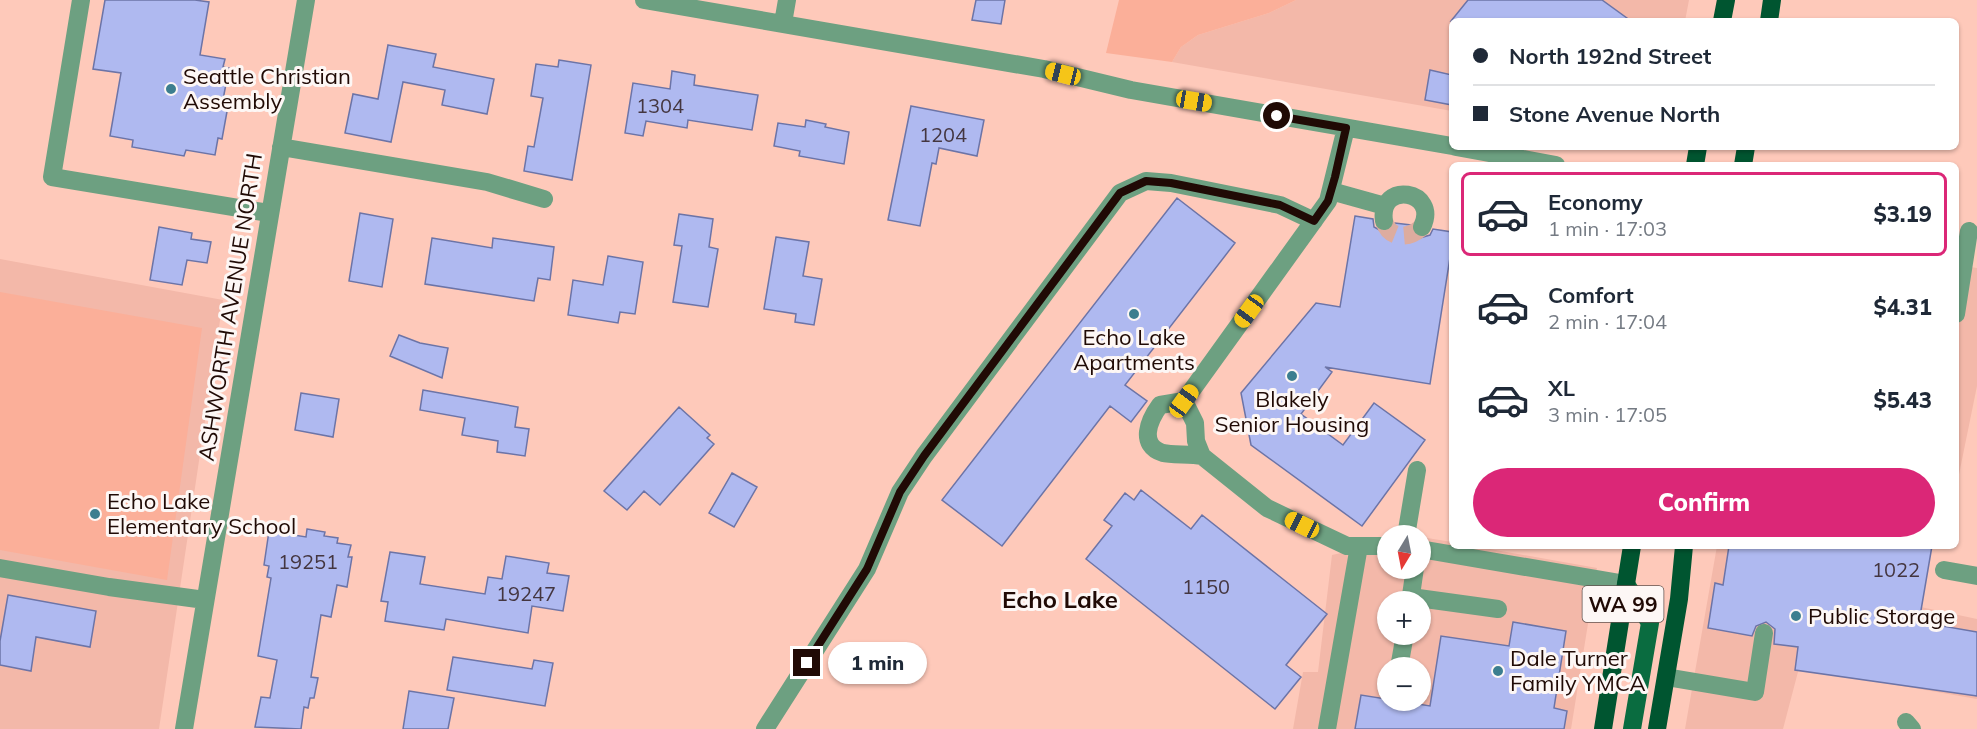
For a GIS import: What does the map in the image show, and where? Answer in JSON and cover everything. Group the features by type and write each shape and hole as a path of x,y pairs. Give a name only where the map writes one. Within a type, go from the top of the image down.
{"highway":[{"path":"1723,18 1726,0"},
{"path":"1769,18 1772,0"},
{"name":"WA 99","path":"1603,729 1632,549"},
{"name":"WA 99","path":"1657,729 1679,599 1684,549"}],"main road":[{"path":"1626,584 1650,623 1632,729"}],"street":[{"path":"81,0 52,177 269,213"},
{"name":"ASHWORTH AVENUE NORTH","path":"184,729 306,0"},
{"path":"644,0 1044,69 1131,90 1449,146"},
{"path":"783,24 787,0"},
{"path":"1346,128 1328,201 1184,401 1160,405 1150,419 1147,438 1152,447 1164,453 1202,456 1267,508 1347,546 1377,546"},
{"path":"281,147 487,182 544,199"},
{"path":"1462,150 1487,159 1522,162"},
{"path":"765,729 867,569 900,492 1120,193 1146,181 1171,183 1280,205 1314,221"},
{"path":"1331,191 1384,214 1389,200 1401,194 1416,197 1425,208 1426,215 1422,227"},
{"path":"1959,289 1967,231"},
{"path":"1184,401 1195,423 1196,441 1202,456"},
{"path":"1408,525 1417,470"},
{"path":"1327,729 1359,546"},
{"path":"1431,551 1626,584"},
{"path":"0,568 205,600"},
{"path":"1944,570 1977,576"},
{"path":"1431,601 1498,609"},
{"path":"1666,677 1755,692 1764,633"}],"shaded area":[{"path":"1119,0 1296,0 1269,13 1198,35 1181,47 1172,62 1106,53"},
{"path":"1296,0 1689,0 1686,18 1449,18 1449,110 1172,62 1181,47 1198,35 1269,13"},
{"name":"Echo Lake Elementary School","path":"0,259 223,300 159,729 0,729"},
{"path":"1959,265 1977,268 1977,386 1959,474"},
{"path":"0,292 202,328 167,580 0,550"},
{"path":"1431,539 1449,542 1449,549 1490,549 1597,568 1571,729 1293,729 1303,672 1318,672 1332,555 1377,545 1377,579 1431,579"},
{"name":"Public Storage","path":"1716,549 1862,549 1855,593 1977,619 1977,699 1799,668 1783,729 1685,729"}],"building":[{"name":"Seattle Christian Assembly","path":"105,0 209,2 200,55 225,59 223,67 229,68 222,105 228,106 222,139 218,138 215,155 186,150 184,156 132,147 133,140 110,136 121,73 93,69"},
{"path":"976,0 1005,0 1001,24 972,20"},
{"path":"1468,0 1602,0 1627,18 1453,18"},
{"path":"388,45 436,54 433,67 494,79 487,114 442,105 445,90 403,82 391,142 345,133 353,94 378,99"},
{"path":"559,60 591,65 572,180 524,171 528,146 534,147 543,98 531,96 536,64 558,67"},
{"path":"1430,70 1449,74 1449,104 1425,100"},
{"path":"672,71 695,75 694,85 758,95 752,130 688,120 687,128 646,121 643,136 625,133 633,83 670,89"},
{"path":"911,106 984,120 977,156 939,148 936,164 932,163 920,226 888,220"},
{"path":"806,120 849,132 844,164 799,156 800,151 774,146 778,123 805,127"},
{"name":"Echo Lake Apartments","path":"1177,198 1235,243 1125,385 1147,401 1131,422 1110,406 1002,546 942,500"},
{"path":"360,213 393,219 382,287 349,281"},
{"path":"679,214 713,219 709,247 718,249 708,307 673,302 682,246 674,245"},
{"name":"Blakely Senior Housing","path":"1355,216 1373,219 1374,227 1383,232 1390,231 1395,223 1411,225 1414,235 1420,238 1430,235 1433,229 1449,232 1449,264 1430,384 1325,367 1332,372 1301,414 1343,445 1374,403 1425,440 1362,526 1251,445 1241,393 1316,303 1340,307"},
{"path":"159,227 192,233 191,239 211,242 207,263 187,260 182,285 150,280"},
{"path":"776,237 809,242 803,276 822,279 814,325 795,322 796,314 764,309"},
{"path":"432,238 492,248 493,238 554,247 550,280 538,278 534,301 425,284"},
{"path":"608,256 643,262 635,314 620,312 618,323 568,315 573,280 603,285"},
{"path":"399,335 420,343 448,348 442,378 390,356"},
{"path":"423,390 518,407 515,427 529,429 525,456 497,452 498,441 462,435 465,418 420,410"},
{"path":"301,393 339,399 333,437 295,430"},
{"path":"679,407 710,435 707,438 714,444 660,505 644,491 627,510 604,491"},
{"path":"732,473 757,487 734,527 709,513"},
{"path":"1141,490 1191,529 1202,515 1327,614 1286,665 1301,677 1275,709 1086,559 1112,526 1104,520 1125,493 1134,500"},
{"path":"307,529 325,532 324,536 338,538 337,543 351,545 348,557 352,557 347,587 337,585 331,617 321,615 311,677 318,678 314,698 310,698 308,708 304,707 301,729 255,727 261,697 270,698 277,660 258,656 271,578 267,577 269,566 264,565 269,531 306,537"},
{"name":"Public Storage","path":"1729,549 1931,549 1919,622 1977,632 1977,696 1795,670 1798,647 1774,644 1775,629 1766,622 1756,626 1752,636 1708,628 1715,583 1723,585"},
{"path":"390,552 425,557 420,584 485,594 488,577 502,579 506,556 549,563 547,573 569,576 563,611 532,606 528,633 446,619 444,630 385,621 388,602 381,601"},
{"path":"8,595 96,611 90,647 36,637 31,671 0,665 0,641"},
{"name":"Dale Turner Family YMCA","path":"1513,622 1566,631 1554,708 1567,711 1564,729 1355,729 1361,695 1377,698 1377,711 1431,711 1441,636 1509,646"},
{"path":"453,657 532,669 534,660 553,663 545,706 447,690"},
{"path":"409,691 454,698 448,729 403,729"}],"tunnel":[{"path":"1384,221 1391,232 1400,236 1411,234 1422,227"}],"place":[{"name":"Seattle Christian Assembly","path":"171,89"},
{"name":"Echo Lake Apartments","path":"1134,314"},
{"name":"Blakely Senior Housing","path":"1292,376"},
{"name":"Echo Lake Elementary School","path":"95,514"},
{"name":"Public Storage","path":"1796,616"},
{"name":"Dale Turner Family YMCA","path":"1498,671"}],"district":[{"name":"Echo Lake","path":"1060,599"}],"route":[{"path":"807,663 867,569 900,492 924,456 1120,193 1146,181 1171,183 1280,205 1314,221 1328,201 1346,128 1277,116"}]}
